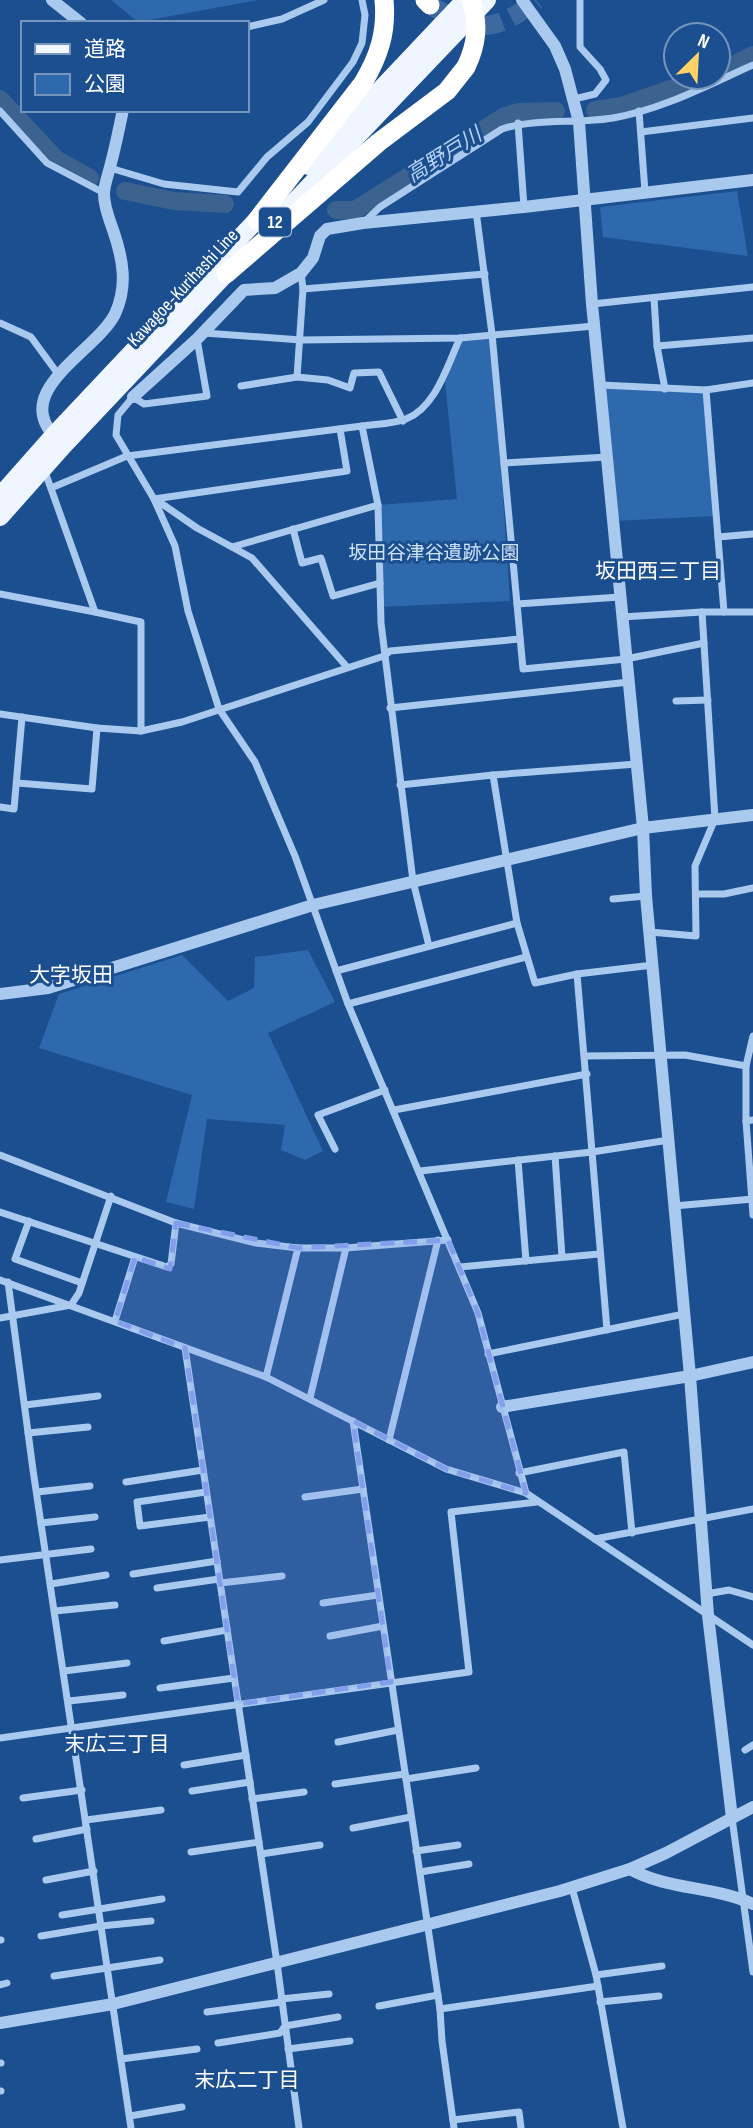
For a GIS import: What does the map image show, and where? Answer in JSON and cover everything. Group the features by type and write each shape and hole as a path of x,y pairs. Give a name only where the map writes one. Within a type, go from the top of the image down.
{"highway":[{"path":"257,220 363,83 376,62 386,20 384,0"},
{"path":"226,274 379,142 447,91 466,66 477,37 477,20 471,0"}],"main road":[{"name":"Kawagoe-Kurihashi Line","path":"0,517 43,468 59,440 257,220 465,0"},
{"name":"Kawagoe-Kurihashi Line","path":"0,496 226,274 487,0"}],"street":[{"path":"52,0 78,21"},
{"path":"248,27 282,19 324,0"},
{"path":"110,168 164,184 238,192 267,157 308,121 353,62 362,43 365,15 362,0"},
{"path":"522,0 555,46 574,99 579,122 592,304 643,828 646,897 690,1376 706,1594 732,1818 747,1901 753,1972"},
{"path":"574,99 595,94 607,80 580,47 579,0"},
{"path":"363,223 380,207 502,129 518,124 615,118 668,102 753,65"},
{"path":"0,111 47,163 104,192"},
{"path":"639,111 645,192"},
{"path":"59,440 45,422 42,412 46,392 58,374 107,327 120,300 124,274 122,259 106,215 104,192 124,112"},
{"path":"641,132 753,118"},
{"path":"518,124 524,207"},
{"path":"526,1493 478,1312 348,1004 313,905 255,762 219,709 188,611 175,546 154,499 116,435 118,415 133,397 200,336 244,290 275,288 301,273 313,258 320,236 327,229 753,180"},
{"path":"476,211 492,334 523,669 626,659 704,643"},
{"path":"297,377 303,289 301,273"},
{"path":"303,289 485,275"},
{"path":"592,304 753,287"},
{"path":"654,298 657,346 665,389"},
{"path":"0,323 31,337 58,374"},
{"path":"200,336 301,340 460,338 594,326"},
{"path":"133,397 144,404 207,396 200,336"},
{"path":"51,488 127,456 403,421 415,415 430,401 460,338"},
{"path":"657,346 753,338"},
{"path":"241,386 297,377 328,380 350,388 354,373 379,372 403,421"},
{"path":"601,386 706,390 753,383"},
{"path":"706,390 724,612"},
{"path":"362,426 378,505 384,656 390,708 413,881 429,946"},
{"path":"154,499 347,471 341,429"},
{"path":"504,463 607,457"},
{"path":"43,468 96,612"},
{"path":"154,499 197,528 252,558 347,667"},
{"path":"232,547 378,505"},
{"path":"293,529 302,563 321,558 332,596 380,583"},
{"path":"718,537 753,534"},
{"path":"0,594 141,622 141,731"},
{"path":"517,604 621,597"},
{"path":"650,932 696,936 695,866 715,819 702,612"},
{"path":"622,617 753,612"},
{"path":"0,714 97,728 141,731 182,722 384,656 390,651 520,639"},
{"path":"390,708 629,682"},
{"path":"676,701 708,700"},
{"path":"0,807 15,808 22,717"},
{"path":"17,783 92,789 97,728"},
{"path":"400,785 637,764"},
{"path":"493,775 517,923 535,983 577,974 653,965"},
{"path":"0,994 48,988 313,905 413,881 643,828 753,814"},
{"path":"696,894 724,894 753,888"},
{"path":"613,900 646,897"},
{"path":"336,971 517,923"},
{"path":"348,1004 526,957"},
{"path":"577,974 607,1330"},
{"path":"753,1036 746,1066 753,1215"},
{"path":"585,1056 685,1055 746,1066"},
{"path":"394,1110 586,1074"},
{"path":"335,1149 318,1115 385,1090"},
{"path":"420,1171 592,1152 669,1140"},
{"path":"0,1155 176,1223 256,1243 298,1248 346,1248 448,1240"},
{"path":"555,1156 562,1257"},
{"path":"517,1160 526,1261"},
{"path":"71,1305 82,1283 111,1196"},
{"path":"673,1206 752,1199"},
{"path":"0,1212 167,1268 171,1264 176,1223"},
{"path":"29,1221 15,1259 82,1283"},
{"path":"389,1440 438,1240"},
{"path":"266,1377 298,1248"},
{"path":"310,1398 346,1248"},
{"path":"460,1267 599,1254"},
{"path":"115,1321 135,1257"},
{"path":"4,1281 266,1377 446,1469 526,1493 753,1645"},
{"path":"4,1281 12,1316 131,2128"},
{"path":"0,1318 71,1305"},
{"path":"488,1354 684,1314"},
{"path":"185,1348 299,2128"},
{"path":"502,1407 690,1376 753,1362"},
{"path":"25,1405 98,1396"},
{"path":"353,1421 440,2009 453,2124 519,2112 521,2128"},
{"path":"28,1433 88,1427"},
{"path":"519,1473 624,1452 632,1533"},
{"path":"126,1482 203,1470"},
{"path":"37,1492 90,1486"},
{"path":"305,1497 363,1489"},
{"path":"206,1492 136,1502 140,1526 210,1517"},
{"path":"0,1738 469,1672 451,1512 537,1502"},
{"path":"594,1539 753,1509"},
{"path":"41,1523 95,1517"},
{"path":"0,1560 91,1549"},
{"path":"133,1574 217,1560"},
{"path":"51,1584 106,1575"},
{"path":"157,1588 282,1576"},
{"path":"706,1594 729,1590 753,1597"},
{"path":"323,1603 378,1595"},
{"path":"55,1611 115,1605"},
{"path":"330,1636 383,1626"},
{"path":"164,1641 227,1630"},
{"path":"64,1671 128,1663"},
{"path":"160,1688 234,1678"},
{"path":"69,1701 123,1695"},
{"path":"338,1742 398,1730"},
{"path":"745,1750 753,1745"},
{"path":"184,1765 246,1755"},
{"path":"335,1784 476,1768"},
{"path":"192,1791 250,1782"},
{"path":"23,1798 82,1790"},
{"path":"252,1799 304,1792"},
{"path":"0,2023 113,2004 572,1888 630,1869 666,1853 753,1807"},
{"path":"36,1839 87,1824 161,1810"},
{"path":"353,1828 411,1817"},
{"path":"191,1852 259,1842"},
{"path":"261,1854 320,1845"},
{"path":"416,1851 458,1845"},
{"path":"419,1872 469,1864"},
{"path":"630,1869 654,1880 717,1891 747,1901"},
{"path":"46,1880 94,1871"},
{"path":"572,1888 596,1975 623,2128"},
{"path":"62,1915 162,1899"},
{"path":"41,1936 151,1921"},
{"path":"54,1976 160,1960"},
{"path":"596,1975 662,1966"},
{"path":"440,2009 597,1986"},
{"path":"207,2012 329,1994"},
{"path":"379,2006 438,1995"},
{"path":"600,2002 659,1996"},
{"path":"218,2043 280,2033 285,2026 338,2017"},
{"path":"288,2049 350,2041"},
{"path":"121,2059 197,2049"},
{"path":"130,2116 182,2107"}],"highlighted area":[{"path":"176,1223 298,1248 448,1240 478,1313 526,1493 446,1469 353,1421 391,1682 238,1704 185,1348 115,1321 135,1257 170,1269"}],"green space":[{"path":"111,0 259,0 144,21 137,21"},
{"path":"737,191 748,256 603,237 600,207"},
{"name":"坂田谷津谷遺跡公園","path":"492,334 510,601 380,607 378,505 457,499 444,372 460,338"},
{"path":"601,385 706,390 716,516 613,521"},
{"path":"308,950 335,1002 268,1033 323,1151 305,1160 281,1150 285,1125 207,1119 194,1209 166,1202 192,1095 39,1048 59,994 182,955 228,1001 254,988 255,957"}],"waterway":[{"name":"高野戸川","path":"732,65 753,55"},
{"name":"高野戸川","path":"595,110 621,106 664,91"},
{"name":"高野戸川","path":"0,99 56,159 90,178"},
{"name":"高野戸川","path":"336,210 355,210 505,116 518,112 556,111"},
{"name":"高野戸川","path":"125,191 174,201 225,204"}],"tunnel":[{"path":"430,5 459,20 484,25 509,19 536,0"}],"district":[{"name":"坂田西三丁目","path":"658,571"},
{"name":"大字坂田","path":"71,975"},
{"name":"末広三丁目","path":"117,1744"},
{"name":"末広二丁目","path":"247,2080"}]}
